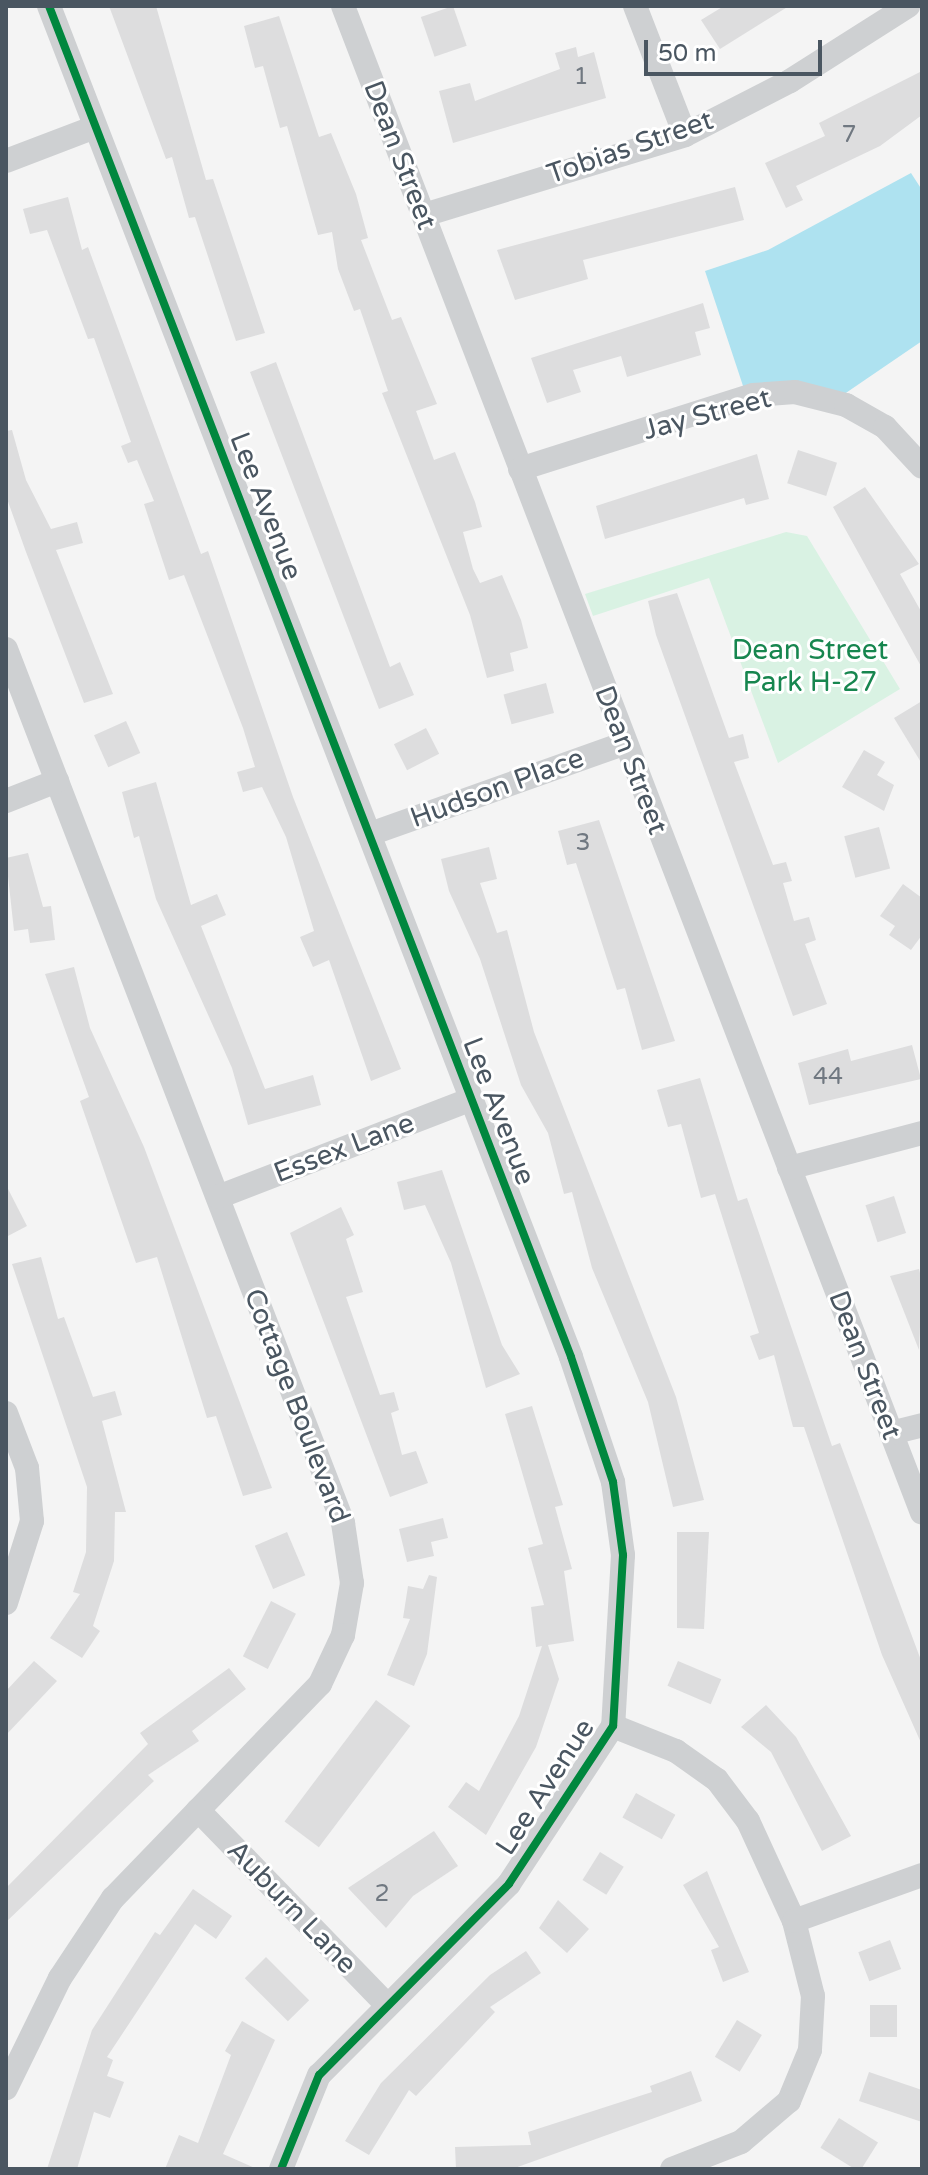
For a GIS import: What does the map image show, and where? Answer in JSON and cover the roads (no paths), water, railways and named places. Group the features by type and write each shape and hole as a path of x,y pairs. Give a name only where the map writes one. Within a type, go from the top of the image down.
{"street":[{"name":"Lee Avenue","path":"49,6 370,834 613,1482 623,1555 613,1726 509,1884 386,2004 319,2075 281,2169"},
{"name":"Dean Street","path":"343,6 922,1513"},
{"path":"635,6 685,135"},
{"name":"Tobias Street","path":"424,215 685,135 790,81 908,6"},
{"path":"6,161 95,127"},
{"name":"Jay Street","path":"520,469 753,395 795,392 846,405 885,427 922,467"},
{"name":"Cottage Boulevard","path":"6,649 343,1523 352,1583 343,1635 320,1684 113,1898 60,1978 6,2088"},
{"name":"Hudson Place","path":"370,834 625,743"},
{"path":"6,801 57,781"},
{"name":"Essex Lane","path":"218,1197 470,1100"},
{"path":"789,1168 922,1133"},
{"path":"6,1413 27,1468 32,1521 6,1603"},
{"path":"891,1433 922,1425"},
{"path":"613,1726 676,1751 717,1780 748,1821 794,1921 813,1996 814,2029 801,2078 764,2127 672,2169"},
{"name":"Auburn Lane","path":"198,1810 386,2004"},
{"path":"794,1921 922,1875"}],"water":[{"path":"911,173 922,190 922,341 837,399 746,395 705,271 768,250"}],"park label":[{"name":"Dean Street Park H-27","path":"810,666"}]}
